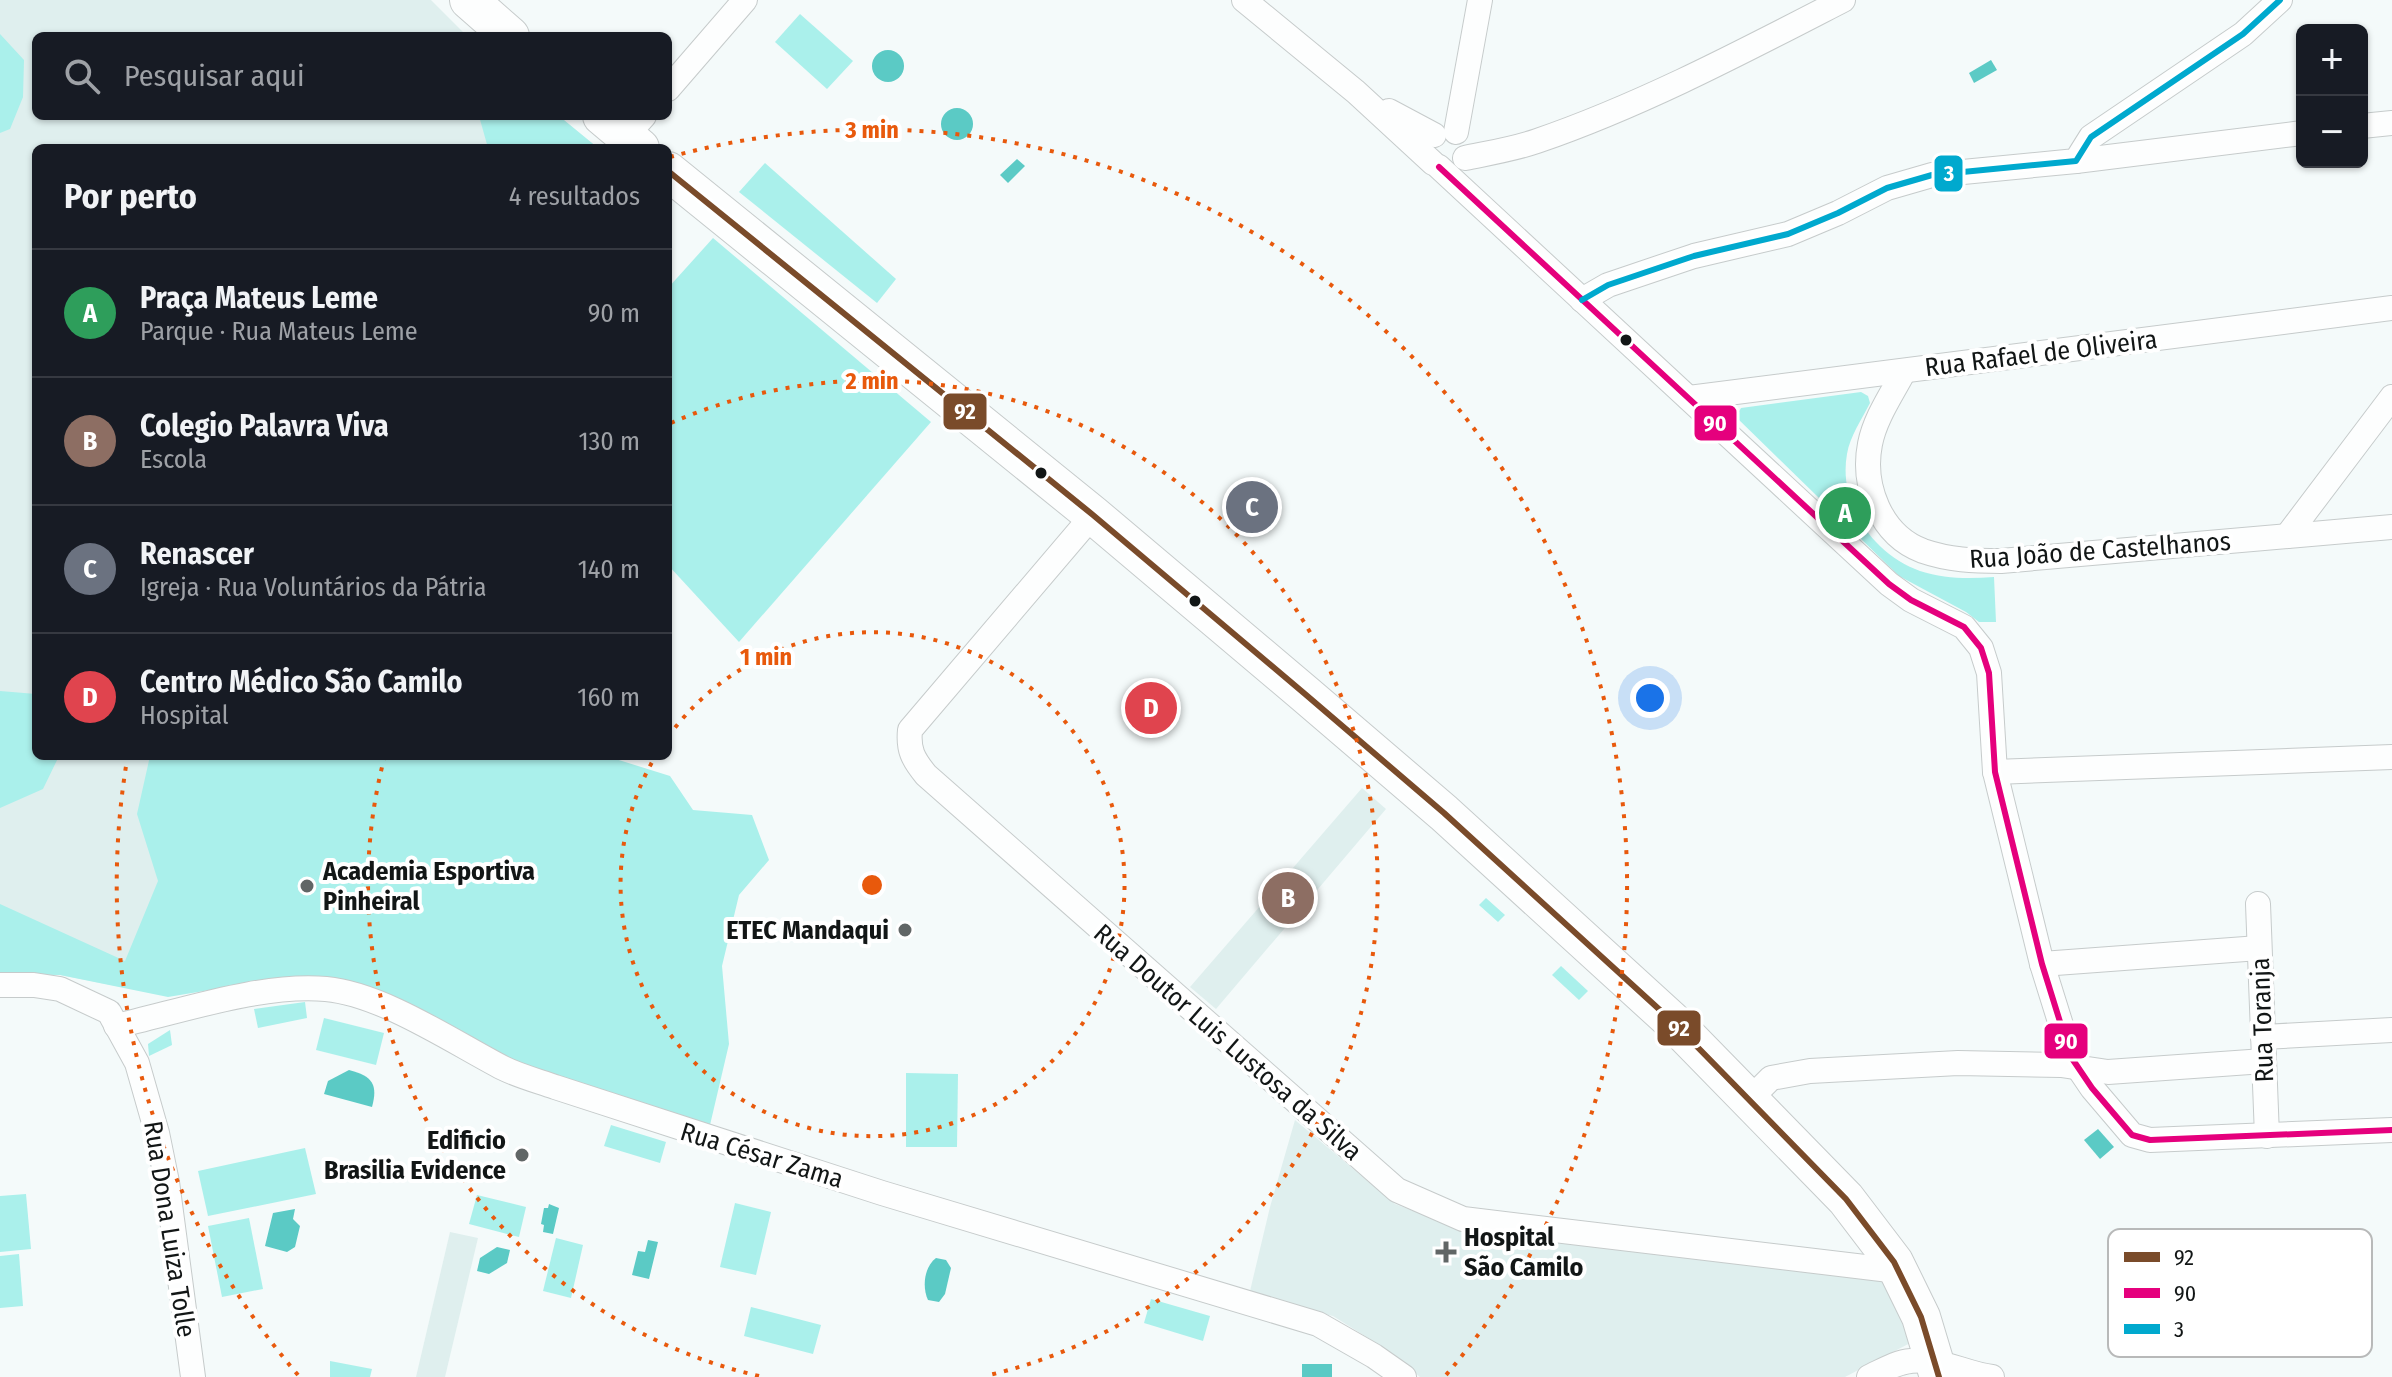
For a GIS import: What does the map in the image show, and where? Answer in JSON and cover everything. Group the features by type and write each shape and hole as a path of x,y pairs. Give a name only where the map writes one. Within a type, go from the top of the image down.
{"main road":[{"path":"469,0 505,32"},
{"path":"672,174 1093,515 1444,813 1672,1021 1846,1199 1898,1271 1921,1317 1938,1370"}],"street":[{"path":"672,84 745,0"},
{"path":"1244,0 1356,92 1450,151 1485,210 1889,584 1911,600 1964,627 1981,648 1989,673 1995,772 2042,964 2071,1057 2132,1135 2150,1140 2392,1130"},
{"path":"1450,151 1480,0"},
{"path":"1450,151 1536,141 1680,80 1843,0"},
{"path":"2076,161 2091,137 2243,34 2280,0"},
{"path":"2368,125 2392,123"},
{"path":"1582,300 1608,285 1694,256 1788,234 1887,188 1932,175 2296,134"},
{"name":"Rua Rafael de Oliveira","path":"1689,398 2392,308"},
{"name":"Rua João de Castelhanos","path":"1904,371 1881,414 1870,443 1869,479 1876,506 1893,531 1920,550 1962,561 2001,561 2392,527"},
{"path":"2287,536 2392,397"},
{"name":"Rua Doutor Luis Lustosa da Silva","path":"1093,515 910,730 908,746 913,759 926,775 1397,1190 1463,1219 1898,1271"},
{"path":"1995,772 2392,757"},
{"name":"Rua Toranja","path":"2258,904 2267,1136"},
{"path":"2042,964 2259,948"},
{"name":"Rua Dona Luiza Tolle","path":"0,985 60,989 109,1012 137,1063 167,1182 193,1377"},
{"name":"Rua César Zama","path":"116,1026 254,994 327,989 353,995 382,1005 507,1070 568,1092 882,1193 1318,1324 1404,1377"},
{"path":"1749,1100 1771,1078 1810,1071 1958,1063 2061,1065 2108,1072 2392,1030"},
{"path":"1869,1377 1910,1361 1938,1370 1992,1377"}],"shaded area":[{"path":"0,0 431,0 463,32 32,32 32,120 564,120 593,144 32,144 32,760 152,760 158,881 157,994 60,975 0,974"},
{"path":"800,14 853,61 827,89 775,42"},
{"path":"0,34 24,60 23,97 10,129 0,133"},
{"path":"888,50 899,55 904,66 899,77 888,82 877,77 872,66 877,55"},
{"path":"1991,60 1997,70 1974,83 1969,73"},
{"path":"957,108 968,113 973,124 968,135 957,140 946,135 941,124 946,113"},
{"path":"480,120 564,120 593,144 487,144"},
{"path":"1017,159 1025,166 1008,183 1000,175"},
{"path":"765,163 896,279 877,303 739,192"},
{"path":"713,238 931,422 739,642 672,569 672,284"},
{"path":"1861,392 1868,396 1870,403 1851,441 1846,473 1848,491 1862,525 1888,553 1920,571 1957,578 1994,577 1996,622 1979,622 1899,576 1736,417 1741,408"},
{"path":"0,691 32,694 32,760 57,760 43,789 0,808"},
{"path":"149,760 619,760 670,776 693,810 752,815 769,860 739,895 722,966 729,1044 710,1125 514,1064 408,1007 345,980 275,979 168,997 60,975 0,974 0,904 125,961 158,881 137,814"},
{"path":"1362,788 1386,809 1216,1009 1190,987"},
{"path":"1486,898 1505,915 1498,922 1479,905"},
{"path":"1561,966 1588,991 1579,1000 1552,975"},
{"path":"305,1002 307,1018 258,1028 254,1009"},
{"path":"324,1018 384,1033 376,1065 316,1050"},
{"path":"170,1030 172,1045 149,1056 148,1044"},
{"path":"349,1070 364,1075 372,1082 372,1107 324,1094 328,1081"},
{"path":"906,1073 958,1074 957,1147 906,1147"},
{"name":"Hospital São Camilo","path":"1295,1120 1395,1204 1469,1232 1880,1281 1896,1291 1914,1341 1845,1377 1420,1377 1392,1353 1333,1316 1297,1308 1250,1291"},
{"path":"611,1125 666,1142 660,1163 604,1146"},
{"path":"2098,1129 2114,1147 2100,1159 2084,1140"},
{"path":"305,1148 316,1194 208,1216 198,1171"},
{"path":"26,1194 31,1249 0,1252 0,1196"},
{"path":"477,1195 526,1207 519,1237 469,1224"},
{"path":"735,1203 771,1212 756,1275 720,1267"},
{"path":"549,1204 559,1208 553,1234 543,1232 544,1225 541,1224 544,1208 548,1208"},
{"path":"295,1209 293,1219 300,1226 295,1247 287,1252 265,1246 273,1213"},
{"path":"249,1218 263,1289 222,1297 208,1226"},
{"path":"450,1232 478,1238 445,1377 416,1377"},
{"path":"556,1238 583,1245 571,1298 543,1291"},
{"path":"648,1240 658,1242 649,1279 632,1275 638,1251 645,1252"},
{"path":"497,1247 510,1250 507,1263 489,1274 477,1271 480,1258"},
{"path":"19,1254 23,1306 0,1308 0,1256"},
{"path":"936,1258 946,1260 951,1268 945,1294 939,1302 928,1300 925,1289 927,1272"},
{"path":"1151,1299 1210,1316 1203,1341 1144,1323"},
{"path":"751,1307 821,1325 813,1354 744,1336"},
{"path":"330,1361 372,1369 370,1377 330,1377"},
{"path":"1302,1364 1332,1364 1332,1377 1302,1377"}],"transit line":[{"name":"3","path":"1582,300 1608,285 1694,256 1788,234 1887,188 1932,175 2076,161 2091,137 2243,34 2280,0"},
{"name":"90","path":"1439,167 1889,584 1911,600 1964,627 1981,648 1989,673 1995,772 2042,964 2071,1057 2092,1088 2132,1135 2150,1140 2392,1130"},
{"name":"92","path":"672,174 1093,515 1305,694 1444,813 1672,1021 1846,1199 1894,1262 1921,1317 1939,1377"}],"place":[{"name":"Renascer","path":"1252,507"},
{"name":"Praça Mateus Leme","path":"1845,513"},
{"name":"Centro Médico São Camilo","path":"1151,708"},
{"name":"Academia Esportiva Pinheiral","path":"307,886"},
{"name":"Colegio Palavra Viva","path":"1288,898"},
{"name":"ETEC Mandaqui","path":"905,930"},
{"name":"Edificio Brasilia Evidence","path":"522,1155"},
{"name":"Hospital São Camilo","path":"1446,1252"}]}
